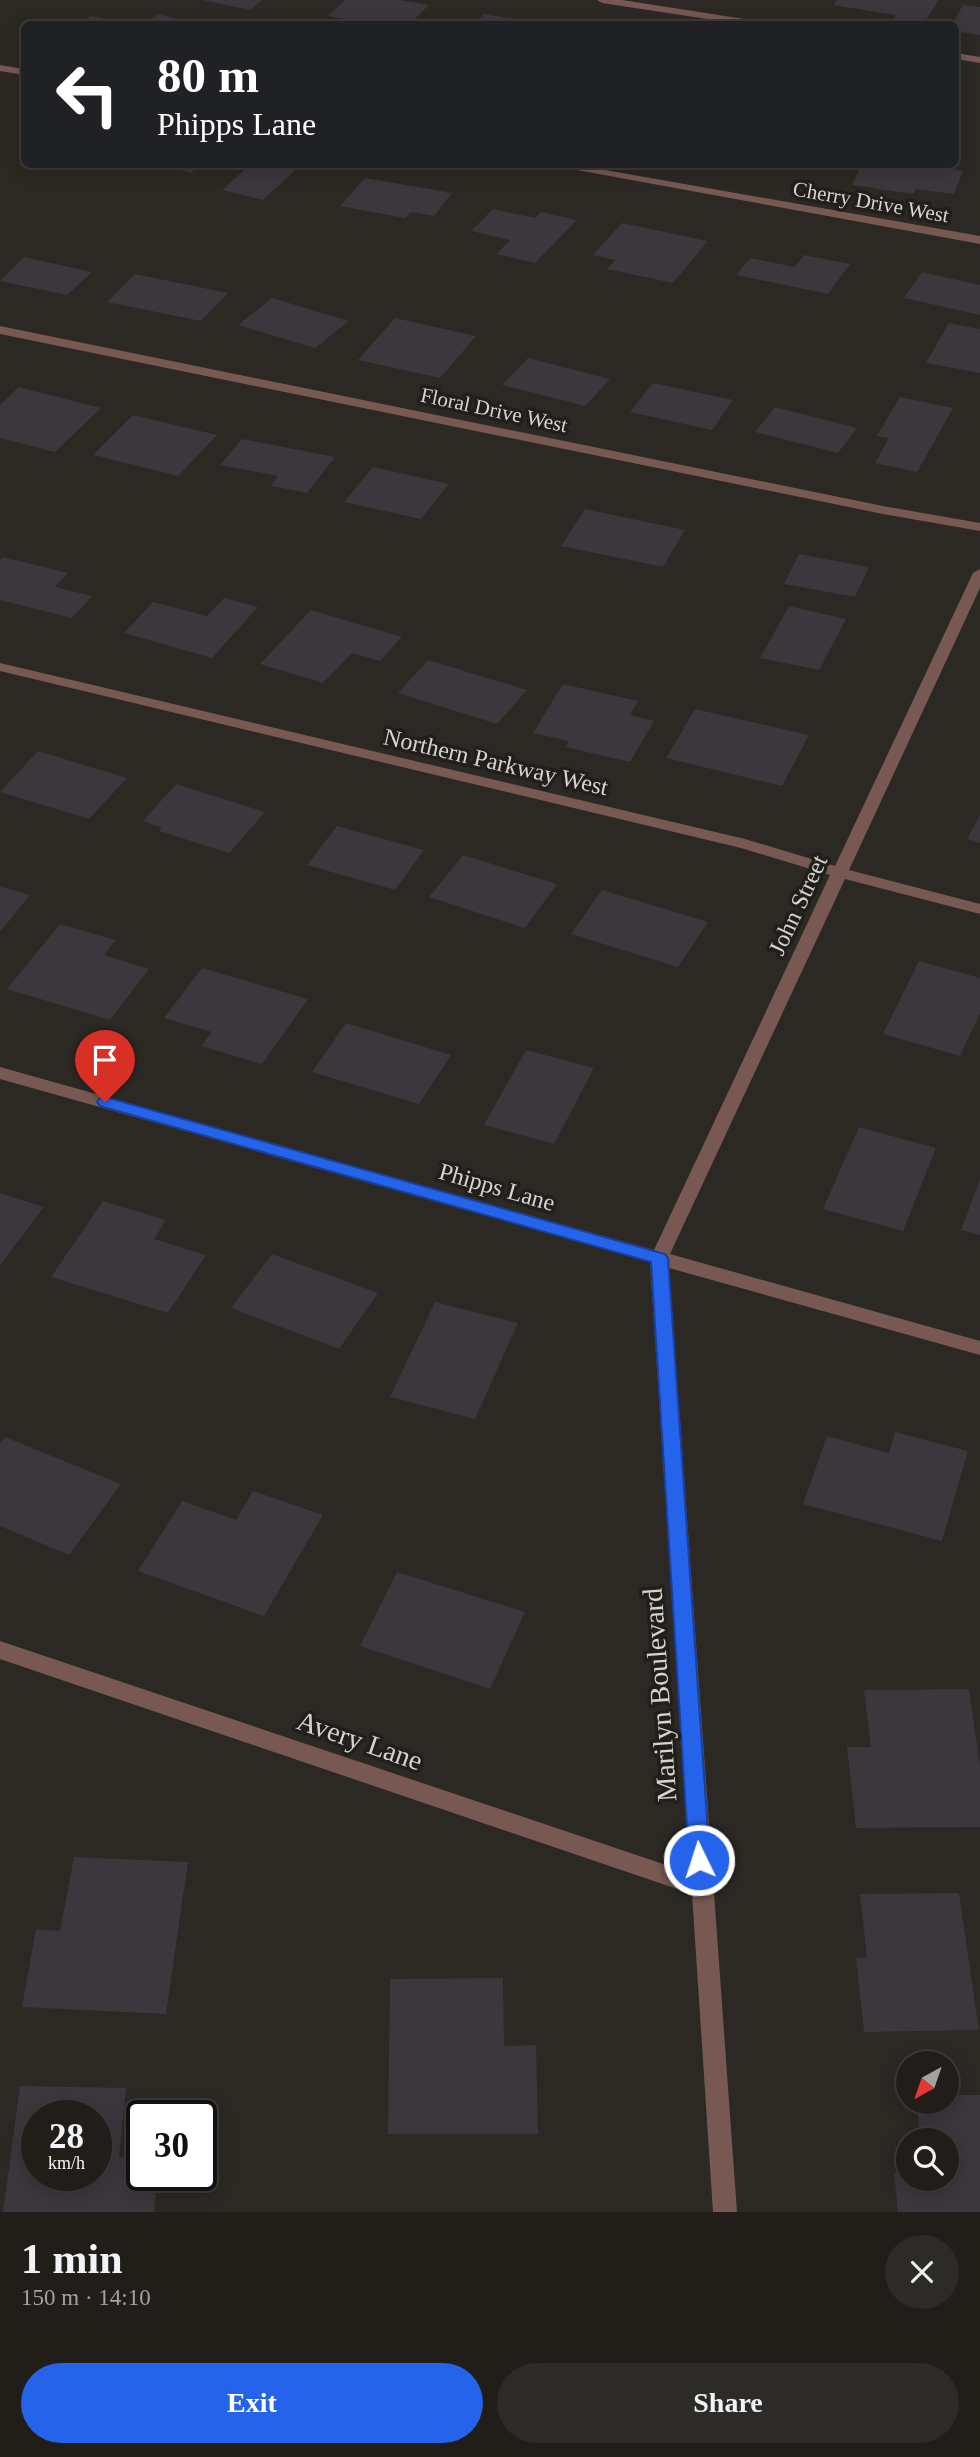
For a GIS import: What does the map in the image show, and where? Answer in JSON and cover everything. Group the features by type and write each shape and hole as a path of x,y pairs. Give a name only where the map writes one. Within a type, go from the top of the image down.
{"street":[{"path":"602,0 738,21"},
{"path":"959,56 980,60"},
{"path":"0,68 21,72"},
{"name":"Cherry Drive West","path":"573,168 980,240"},
{"name":"Floral Drive West","path":"0,330 856,505 980,527"},
{"name":"John Street","path":"659,1258 980,573"},
{"name":"Northern Parkway West","path":"0,667 745,844 840,873 980,909"},
{"name":"Phipps Lane","path":"0,1073 980,1348"},
{"name":"Marilyn Boulevard","path":"659,1258 725,2212"},
{"name":"Avery Lane","path":"0,1650 701,1887"}],"building":[{"path":"202,0 262,0 250,10"},
{"path":"345,0 399,0 429,5 413,21 358,21 328,16"},
{"path":"837,0 939,0 925,21 893,20 896,15 833,5"},
{"path":"963,5 980,7 980,35 959,32 959,21 954,21"},
{"path":"159,14 185,21 146,21"},
{"path":"484,14 528,21 477,21"},
{"path":"91,16 118,21 84,21"},
{"path":"173,168 197,168 191,173"},
{"path":"247,168 298,168 263,200 222,190"},
{"path":"860,168 943,168 963,171 954,194 916,189 913,194 852,185"},
{"path":"365,178 452,193 434,216 411,212 405,218 340,206"},
{"path":"493,209 535,218 541,212 577,220 535,263 496,254 510,240 471,231"},
{"path":"622,223 708,241 673,283 607,269 615,260 593,255"},
{"path":"804,255 850,264 828,294 736,275 750,258 795,267"},
{"path":"24,257 92,272 67,295 0,281"},
{"path":"922,272 980,285 980,315 904,298"},
{"path":"135,274 228,293 201,321 107,302"},
{"path":"272,298 349,321 315,348 238,325"},
{"path":"395,318 476,336 440,378 358,360"},
{"path":"949,323 980,329 980,373 926,363"},
{"path":"528,358 610,379 585,406 502,385"},
{"path":"653,383 733,400 712,430 630,412"},
{"path":"19,387 101,408 55,452 0,438 0,405"},
{"path":"900,397 953,408 917,472 875,463 889,438 877,436"},
{"path":"775,407 857,428 838,453 755,432"},
{"path":"133,415 217,435 178,476 93,455"},
{"path":"242,439 335,457 307,493 271,486 278,476 220,465"},
{"path":"373,467 449,484 421,519 344,502"},
{"path":"585,509 685,530 663,567 561,546"},
{"path":"799,554 869,567 855,597 784,584"},
{"path":"3,557 68,573 55,587 92,596 72,618 0,600 0,560"},
{"path":"224,598 258,607 212,658 124,633 153,602 207,616"},
{"path":"789,606 846,619 819,670 760,658"},
{"path":"311,610 402,637 380,661 352,653 323,683 260,664"},
{"path":"428,660 527,690 497,724 398,693"},
{"path":"563,684 638,701 630,715 654,721 630,762 565,747 569,741 533,733"},
{"path":"695,709 809,735 782,786 666,758"},
{"path":"38,751 127,778 89,819 0,792"},
{"path":"176,784 265,812 229,853 159,831 162,828 143,821"},
{"path":"980,815 980,843 967,839"},
{"path":"337,826 424,850 395,890 307,865"},
{"path":"463,855 557,884 525,928 429,897"},
{"path":"0,886 30,895 0,932"},
{"path":"602,890 708,922 678,967 571,934"},
{"path":"60,924 115,940 104,955 149,969 110,1020 7,989"},
{"path":"919,961 980,978 980,1013 960,1056 883,1034"},
{"path":"202,968 308,999 262,1064 201,1046 212,1032 164,1018"},
{"path":"346,1023 451,1055 419,1104 312,1072"},
{"path":"526,1050 594,1068 554,1144 484,1125"},
{"path":"859,1127 936,1148 903,1231 823,1209"},
{"path":"980,1179 980,1235 961,1230"},
{"path":"0,1193 44,1207 0,1265"},
{"path":"103,1201 166,1220 154,1239 206,1255 168,1313 51,1277"},
{"path":"272,1254 378,1293 339,1349 231,1308"},
{"path":"435,1302 518,1323 475,1419 390,1397"},
{"path":"895,1432 968,1451 942,1541 803,1504 827,1436 889,1453"},
{"path":"5,1437 121,1484 69,1555 0,1526 0,1444"},
{"path":"253,1491 323,1515 264,1616 138,1571 182,1501 236,1520"},
{"path":"397,1572 525,1612 490,1689 360,1646"},
{"path":"969,1689 980,1765 980,1827 856,1828 847,1747 871,1747 864,1690"},
{"path":"74,1857 188,1862 166,2014 22,2007 36,1929 60,1931"},
{"path":"959,1893 979,2030 864,2032 856,1958 867,1958 860,1894"},
{"path":"503,1978 504,2046 536,2045 538,2134 388,2134 390,1979"},
{"path":"20,2086 126,2088 119,2157 126,2157 126,2191 156,2191 154,2212 3,2212"},
{"path":"959,2095 980,2095 980,2212 898,2212 894,2173 896,2191 959,2191 959,2128 919,2128 918,2114 959,2114"}],"route":[{"path":"105,1102 659,1258 699,1860"}]}
